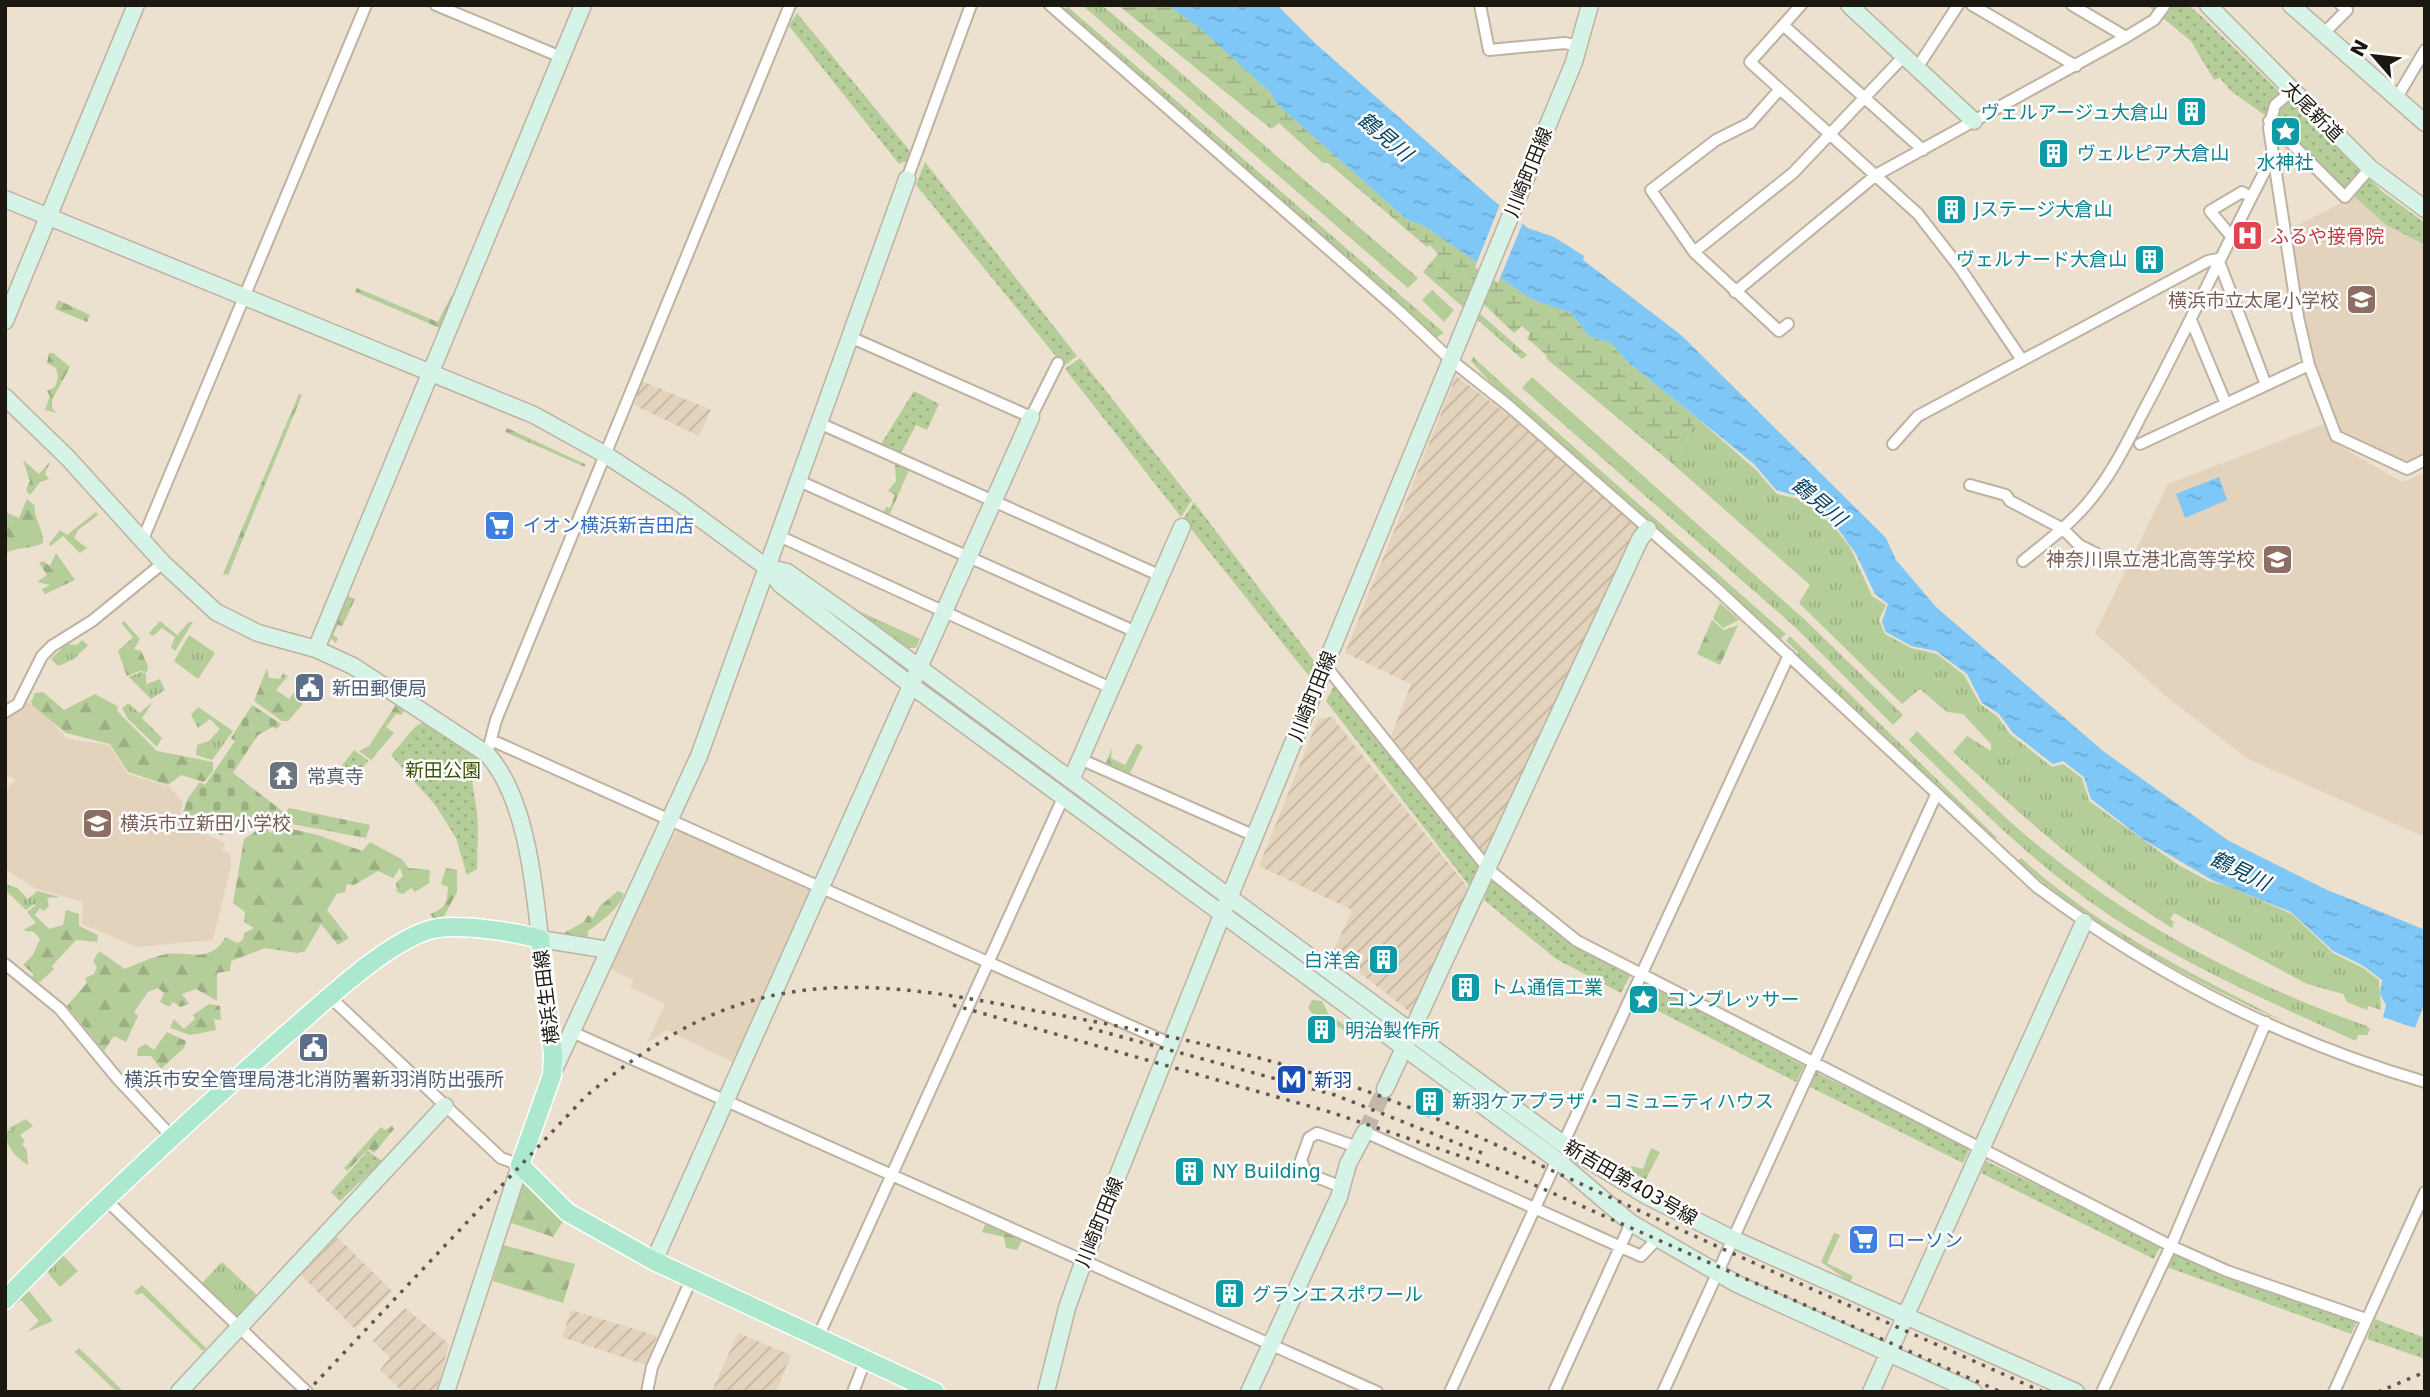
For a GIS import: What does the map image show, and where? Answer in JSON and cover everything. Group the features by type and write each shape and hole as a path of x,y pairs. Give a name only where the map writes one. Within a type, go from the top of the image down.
{"main road":[{"name":"横浜生田線","path":"5,1300 104,1198 330,997 414,936 431,929 450,928 540,939 553,1054 552,1074 520,1165"},
{"path":"520,1165 567,1212 654,1261 935,1392"}],"street":[{"path":"5,321 136,5"},
{"path":"143,539 366,5"},
{"path":"436,5 561,57"},
{"path":"316,649 583,5"},
{"path":"609,950 540,939 535,895 512,795 489,747 790,5"},
{"path":"552,1074 699,756 971,5"},
{"path":"1049,5 1399,310 1451,360 1509,406 1648,529 1789,655 2027,878 2084,922 2176,979 2337,1054 2425,1082"},
{"path":"1480,5 1489,50 1566,43 1579,46"},
{"name":"川崎町田線","path":"1046,1392 1067,1308 1084,1260 1222,915 1579,46 1590,5"},
{"path":"1801,5 1750,62 1918,214 1960,268 2022,360"},
{"path":"1849,5 1974,121"},
{"path":"1917,68 1958,5"},
{"path":"1972,5 2076,66"},
{"path":"2072,5 2126,37"},
{"path":"1735,292 1876,175 2126,37 2154,19 2165,5"},
{"name":"太尾新道","path":"2208,5 2370,168 2425,209"},
{"path":"2323,34 2347,10 2342,5"},
{"path":"2293,6 2425,123"},
{"path":"1783,25 1923,150"},
{"path":"2396,99 2425,50"},
{"path":"1694,252 1793,173 1904,57"},
{"path":"1780,89 1750,123 1716,139 1651,190 1694,252 1779,331 1788,324"},
{"path":"2292,90 2275,105 2269,121 2272,157 2298,317 2309,365 2336,436 2407,469 2425,460"},
{"path":"2269,121 2345,197 2370,168"},
{"path":"2023,561 2063,529 2086,505 2110,472 2191,320 2218,259 2272,157"},
{"path":"2231,236 2210,211 2242,192 2251,197"},
{"path":"5,199 534,415 606,455 678,502 766,567"},
{"path":"2218,259 2266,385"},
{"path":"1893,444 1919,416 2208,261 2218,259"},
{"path":"2191,320 2226,404"},
{"path":"850,337 1031,417"},
{"path":"654,1261 993,501 1058,363"},
{"path":"2140,444 2309,365"},
{"path":"5,397 57,446 163,563 229,621 258,634 316,649 370,675 489,747 671,819 1171,1044"},
{"path":"819,423 1161,576"},
{"path":"799,481 1136,632"},
{"path":"1970,485 2006,495 2010,501 2063,529 2079,545 2099,555"},
{"path":"1071,780 1182,527"},
{"path":"1385,1089 1414,1032 1640,539 1648,529"},
{"path":"779,536 1111,688"},
{"path":"5,712 24,695 42,656 74,631 92,621 163,563"},
{"name":"新吉田第403号線","path":"766,567 787,572 1563,1144 1645,1195 1733,1239 2076,1392"},
{"name":"新吉田第403号線","path":"766,567 781,585 912,686 1557,1160 1631,1223 1717,1273 1974,1392"},
{"path":"1563,1144 1789,655"},
{"path":"1325,665 1489,870 1577,941 2171,1246 2227,1270 2366,1319"},
{"path":"1080,759 1255,836"},
{"path":"1663,1392 1936,795"},
{"path":"818,1337 1063,798"},
{"path":"1871,1392 2084,922"},
{"path":"5,964 60,1009 117,1078 171,1136"},
{"path":"330,997 501,1158 520,1165 446,1392"},
{"path":"2102,1392 2171,1246 2266,1021"},
{"path":"572,1032 1377,1392"},
{"path":"179,1392 445,1106"},
{"path":"1250,1392 1364,1132 1641,1256 1657,1239"},
{"path":"1342,1187 1306,1173 1301,1160 1309,1138 1317,1133 1357,1147"},
{"path":"1450,1392 1557,1160"},
{"path":"2334,1392 2425,1192"},
{"path":"104,1198 307,1392"},
{"path":"1554,1392 1631,1223"},
{"path":"647,1392 652,1367 691,1280"},
{"path":"853,1392 865,1361"}],"shaded area":[{"name":"横浜市立太尾小学校","path":"2349,190 2386,225 2425,245 2425,452 2403,464 2342,431 2308,356 2289,230 2339,204"},
{"path":"1456,376 1515,420 1638,528 1487,858 1391,736 1411,684 1345,653"},
{"path":"642,381 711,410 699,436 634,405"},
{"name":"神奈川県立港北高等学校","path":"2327,423 2333,442 2402,482 2425,473 2425,837 2248,759 2169,699 2095,633 2168,484"},
{"name":"横浜市立新田小学校","path":"24,701 36,706 68,739 109,745 128,774 169,787 183,802 180,815 199,831 225,843 222,850 230,853 231,866 213,940 137,947 82,924 83,902 34,888 5,869 5,789 16,780 5,774 5,716"},
{"path":"1332,717 1472,893 1414,1015 1333,952 1352,910 1259,866 1318,719"},
{"path":"677,830 813,889 735,1063 667,1030 647,1043 665,1004 630,987 634,981 608,968"},
{"path":"337,1237 392,1291 355,1329 301,1275"},
{"path":"405,1308 449,1344 436,1392 403,1392 380,1370 390,1358 373,1341"},
{"path":"571,1310 657,1336 646,1365 562,1337"},
{"path":"738,1333 791,1355 776,1392 712,1391"}],"green space":[{"path":"1161,4 1178,10 1220,44 1271,93 1276,103 1406,219 1424,226 1531,299 1571,313 1589,336 1611,343 1628,362 1697,418 1674,465 1547,359 1527,338 1530,333 1522,326 1514,333 1471,292 1469,304 1527,355 1522,359 1423,272 1438,254 1430,245 1427,247 1328,163 1323,163 1279,123 1271,129 1118,5"},
{"path":"1082,5 1102,5 1418,278 1408,288"},
{"path":"2147,5 2188,5 2200,15 2383,192 2425,223 2425,245 2386,225 2263,114 2231,91 2220,78 2214,80 2191,41"},
{"path":"1067,6 1444,333 1436,338 1064,9"},
{"path":"797,13 910,151 907,161 899,164 789,26"},
{"path":"925,162 1077,356 1064,366 916,185"},
{"path":"357,288 438,322 451,296 454,297 440,328 355,292"},
{"path":"1432,290 1454,310 1444,322 1422,300"},
{"path":"58,300 90,315 87,322 55,309"},
{"path":"49,353 53,353 70,367 52,400 52,409 58,413 45,410 50,396 47,391 55,387 58,377 56,368 47,363"},
{"path":"1473,357 1786,634 1779,640 1501,394 1471,361"},
{"path":"1080,358 1192,500 1181,517 1065,369"},
{"path":"1532,377 1803,618 1903,715 1893,725 1795,627 1522,388"},
{"path":"914,391 939,404 927,430 916,425 901,453 881,444"},
{"path":"299,394 302,395 228,575 223,574"},
{"path":"1697,418 1756,470 1777,494 1803,500 1834,527 1850,547 1872,596 1886,605 1879,620 1885,634 1911,648 1937,654 1964,675 1980,704 1998,717 2010,734 2052,767 2063,764 2082,778 2089,801 2177,864 2208,881 2230,887 2292,914 2333,953 2363,968 2379,980 2381,1010 2368,1006 2367,1010 2347,1002 2343,994 2307,984 2174,913 2170,919 2174,922 2172,928 2085,867 2032,823 1953,752 1967,736 1991,751 1991,744 1963,714 1947,712 1920,689 1902,704 1799,603 1810,585 1674,465"},
{"path":"507,428 585,464 585,467 505,432"},
{"path":"23,460 39,474 50,462 45,474 49,479 40,482 30,495 26,490 30,481"},
{"path":"895,464 909,470 889,516 883,514 886,507 890,508 895,495 888,491 896,481"},
{"path":"27,499 35,506 43,543 5,554 5,512 19,518"},
{"path":"1194,502 1315,662 1309,676 1183,519"},
{"path":"96,512 98,515 78,530 74,538 87,548 80,553 63,536 51,546 49,544 60,530 67,535"},
{"path":"56,553 75,580 45,594 42,589 50,585 37,582 47,575 39,563 43,561 50,566"},
{"path":"346,595 355,599 342,627 338,625 333,635 338,638 336,643 329,637"},
{"path":"1720,603 1739,620 1723,628 1713,618"},
{"path":"859,611 920,639 916,648 908,648"},
{"path":"1712,620 1724,630 1738,625 1720,665 1697,654"},
{"path":"124,621 140,639 134,649 141,651 148,666 147,672 140,671 127,676 118,651 133,637 121,623"},
{"path":"160,621 177,635 189,622 193,622 175,651 171,647 175,637 162,628 153,636 149,633"},
{"path":"189,635 215,653 198,679 174,661"},
{"path":"1790,636 1997,838 1994,840 1796,655 1798,652 1786,641"},
{"path":"82,640 88,645 74,659 58,666 51,659 66,644 77,645"},
{"path":"267,668 269,678 280,679 283,673 288,676 276,690 289,699 302,684 304,687 295,697 303,704 288,721 282,721 254,701"},
{"path":"141,672 146,673 146,684 160,679 165,690 151,699 129,677"},
{"path":"1335,684 1481,868 1471,888 1326,701"},
{"path":"43,692 64,710 95,694 117,706 118,712 157,751 213,762 213,771 204,782 181,775 168,785 128,772 110,744 66,733 33,706 31,702 35,693"},
{"path":"153,702 142,718 162,738 157,747 128,719 122,708 129,703 139,713"},
{"path":"397,703 412,714 405,710 401,715 396,714 386,727 394,733 371,760 359,751 369,746"},
{"path":"252,705 281,724 277,729 273,727 258,735 233,773 285,813 289,808 370,825 366,838 265,819 259,826 252,821 247,826 241,822 236,827 231,823 222,836 203,823 198,828 183,812 188,798 200,782 205,785 235,741 231,738"},
{"path":"198,707 233,731 212,760 196,755 197,745 209,741 220,729 210,719 198,728 191,715"},
{"name":"新田公園","path":"425,721 479,760 473,773 478,820 477,869 467,875 456,838 436,806 391,755 415,727"},
{"path":"1917,731 2032,841 2123,907 2201,954 2242,974 2367,1026 2370,1029 2367,1035 2358,1035 2356,1041 2262,998 2169,951 2109,915 2030,854 1909,740"},
{"path":"1137,743 1143,746 1129,775 1106,763 1112,748 1111,758 1125,765"},
{"path":"354,750 369,761 352,778 340,768"},
{"path":"265,825 270,833 278,826 318,835 362,851 370,842 403,860 408,868 430,870 429,883 415,892 411,888 403,894 397,892 396,883 403,876 400,868 393,878 378,871 354,885 347,884 345,892 336,894 327,910 349,938 338,945 321,924 305,951 297,953 265,948 231,961 230,971 217,973 217,1001 196,989 182,994 189,1004 180,1007 173,1002 169,1007 160,1002 164,993 158,988 148,992 134,1012 138,1016 126,1042 114,1036 104,1051 67,1006 87,983 85,978 94,974 97,967 93,961 99,951 125,969 162,955 205,954 219,946 226,937 237,943 243,940 244,933 254,928 244,922 245,912 233,903 244,839"},
{"path":"2021,858 2115,929 2285,1022 2214,989 2145,952 2048,886 2017,861"},
{"path":"446,868 457,870 457,892 444,916 434,919 430,914 445,904 447,897 448,887 441,884"},
{"path":"1498,881 1574,945 1631,974 1621,993 1556,959 1484,900 1490,882"},
{"path":"5,884 17,888 28,899 37,891 60,897 47,898 49,906 44,911 34,904 26,910 5,890"},
{"path":"618,891 624,894 622,899 608,916 588,931 588,937 562,934 584,922 588,915 593,918 600,906"},
{"path":"36,905 40,908 35,915 49,929 63,925 66,910 79,914 79,926 98,935 97,942 76,940 52,966 54,969 40,982 30,979 34,974 23,965 33,955 40,939 34,932 23,930 36,923 27,912"},
{"path":"1647,982 1804,1066 1796,1082 1639,1001"},
{"path":"1312,1000 1322,1001 1328,1013 1365,1041 1312,1013 1308,1008"},
{"path":"209,1004 220,1006 221,1020 214,1019 216,1030 190,1035 170,1028 174,1019 184,1029 195,1019 193,1015"},
{"path":"167,1032 186,1041 184,1048 161,1069 151,1056 137,1056 138,1048 146,1044 154,1050"},
{"path":"1815,1072 1970,1148 1963,1163 1808,1086"},
{"path":"26,1119 33,1126 20,1135 25,1141 22,1144 27,1151 28,1165 12,1150 5,1131 10,1131 9,1128"},
{"path":"392,1126 394,1129 374,1153 369,1149 347,1171 344,1168 381,1127 385,1130"},
{"path":"1651,1148 1660,1152 1646,1179 1633,1174 1631,1166 1643,1169"},
{"path":"368,1151 382,1161 340,1201 331,1192"},
{"path":"1986,1161 2161,1244 2154,1259 1981,1173"},
{"path":"523,1182 564,1220 553,1237 509,1222 516,1189"},
{"path":"987,1220 1024,1237 1017,1250 1006,1248 1004,1237 982,1232"},
{"path":"1834,1233 1840,1235 1827,1263 1853,1276 1850,1282 1821,1262"},
{"path":"503,1245 575,1264 563,1303 493,1281"},
{"path":"60,1252 78,1271 60,1287 44,1268"},
{"path":"2174,1253 2358,1320 2351,1334 2167,1267"},
{"path":"222,1262 257,1295 238,1317 202,1283"},
{"path":"142,1285 206,1348 203,1351 142,1293 137,1295 134,1292"},
{"path":"29,1291 53,1321 27,1332 39,1321 21,1300 10,1309 8,1307"},
{"path":"2375,1319 2425,1338 2425,1359 2367,1339"},
{"path":"79,1348 124,1392 117,1392 75,1352"}],"water":[{"name":"鶴見川","path":"1168,5 1277,5 1317,45 1493,200 1528,228 1554,237 1584,256 1583,260 1681,335 1886,538 1896,560 1936,607 2103,751 2229,841 2325,889 2425,930 2425,1002 2415,1028 2383,1017 2386,1005 2380,994 2382,980 2362,965 2333,951 2291,912 2212,880 2144,840 2091,799 2084,777 2063,761 2053,764 2013,733 1999,714 1982,703 1967,674 1936,651 1911,646 1886,632 1882,622 1888,604 1875,594 1856,554 1836,526 1803,498 1776,490 1754,464 1628,362 1611,343 1589,336 1571,313 1531,299 1424,226 1406,219 1276,103 1271,93 1201,29"},
{"path":"2219,477 2227,500 2185,518 2176,494"}],"pier":[{"path":"1501,202 1524,220 1498,283 1475,267"}],"tunnel":[{"path":"1365,1132 1385,1089"}],"railway":[{"path":"307,1392 586,1096 609,1078 679,1031 730,1008 786,993 850,987 946,995 1118,1026 1230,1051 1340,1082 1478,1137 2043,1392"},
{"path":"953,1005 1330,1112 1496,1168 2001,1392"},
{"path":"1089,1028 1335,1095 1482,1153"},
{"path":"2378,1392 2425,1372"}],"place":[{"name":"ヴェルアージュ大倉山","path":"2191,112"},
{"name":"水神社","path":"2285,131"},
{"name":"ヴェルピア大倉山","path":"2054,153"},
{"name":"Jステージ大倉山","path":"1951,209"},
{"name":"ふるや接骨院","path":"2247,236"},
{"name":"ヴェルナード大倉山","path":"2150,259"},
{"name":"横浜市立太尾小学校","path":"2362,300"},
{"name":"イオン横浜新吉田店","path":"500,525"},
{"name":"神奈川県立港北高等学校","path":"2278,559"},
{"name":"新田郵便局","path":"309,688"},
{"name":"常真寺","path":"284,776"},
{"name":"横浜市立新田小学校","path":"97,823"},
{"name":"白洋舍","path":"1384,960"},
{"name":"トム通信工業","path":"1466,987"},
{"name":"コンプレッサー","path":"1644,999"},
{"name":"明治製作所","path":"1322,1030"},
{"name":"横浜市安全管理局港北消防署新羽消防出張所","path":"314,1048"},
{"name":"新羽","path":"1291,1080"},
{"name":"新羽ケアプラザ・コミュニティハウス","path":"1429,1101"},
{"name":"NY Building","path":"1189,1171"},
{"name":"ローソン","path":"1864,1240"},
{"name":"グランエスポワール","path":"1229,1294"}]}
